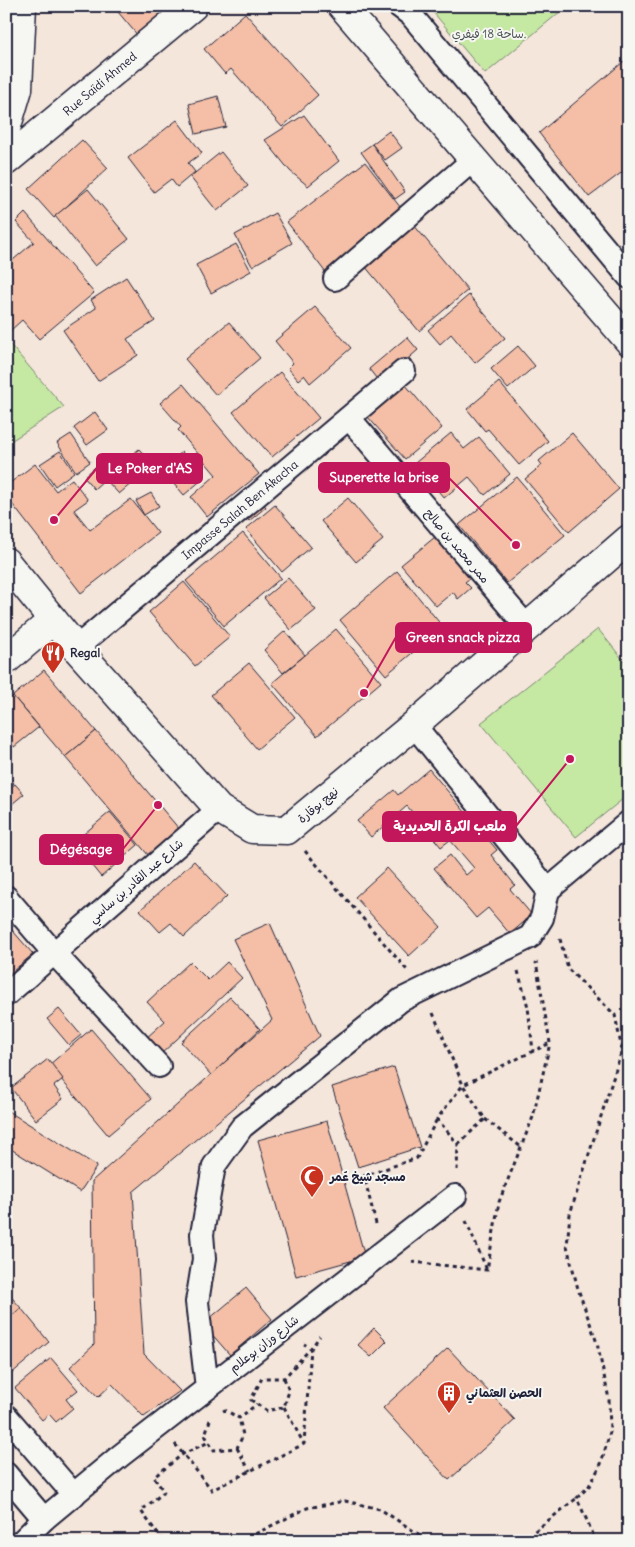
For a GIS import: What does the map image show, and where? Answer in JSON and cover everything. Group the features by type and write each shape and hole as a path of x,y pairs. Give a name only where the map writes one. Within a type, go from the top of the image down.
{"main road":[{"path":"6,129 18,89 22,6"},
{"name":"Rue Saïdi Ahmed","path":"6,161 193,6"},
{"path":"342,6 629,340"},
{"name":"نهج بوقارة","path":"6,562 76,648 219,810 252,829 287,830 414,725 629,539"},
{"path":"6,660 53,620"}],"street":[{"path":"399,6 411,15 629,277"},
{"path":"336,279 473,160"},
{"name":"Impasse Salah Ben Akacha","path":"76,648 404,371"},
{"name":"ممر محمد بن صالح","path":"349,418 527,627"},
{"path":"414,725 548,890"},
{"name":"شارع عبد القادر بن ساسي","path":"6,995 219,810"},
{"path":"207,1388 197,1302 204,1259 202,1234 214,1166 242,1127 401,1000 530,937 542,918 548,890 629,822"},
{"path":"6,896 54,953 159,1066"},
{"name":"شارع وزان بوعلام","path":"22,1541 44,1519 120,1456 455,1196"},
{"path":"6,1416 74,1495"},
{"path":"6,1474 44,1519"}],"path":[{"path":"287,830 423,989 463,1085 485,1119 521,1147"},
{"path":"522,1541 589,1486 601,1464 610,1432 609,1399 597,1343 578,1289 567,1246 570,1214 622,1050 615,1015 568,969 560,937"},
{"path":"487,1270 499,1202 533,1117 550,1043 534,956"},
{"path":"516,967 528,1007 533,1051"},
{"path":"487,1270 379,1255 364,1176 418,1158 437,1119 463,1085 550,1043"},
{"path":"437,1119 458,1144 455,1196 487,1270"},
{"path":"458,1144 485,1119"},
{"path":"284,1407 267,1411 251,1400 262,1378 284,1378 321,1334"},
{"path":"304,1444 311,1348"},
{"path":"284,1378 290,1391 284,1407 304,1444"},
{"path":"239,1418 258,1404"},
{"path":"217,1414 225,1410 239,1418 243,1435 237,1448"},
{"path":"210,1418 205,1435 213,1450 237,1448"},
{"path":"162,1541 141,1511 164,1492 154,1477 182,1454 209,1442"},
{"path":"174,1443 212,1490 304,1444"},
{"path":"237,1448 250,1471"},
{"path":"576,1498 596,1541"},
{"path":"241,1541 307,1508 345,1500 380,1509 429,1541"}],"green space":[{"name":"ساحة 18 فيفري.","path":"428,6 567,6 485,74"},
{"path":"6,340 64,407 6,444"},
{"path":"598,629 629,667 629,794 576,837 481,723"}],"building":[{"path":"113,6 173,6 144,43"},
{"path":"245,13 318,95 282,127 231,69 225,74 204,49"},
{"path":"629,57 629,167 589,197 539,133"},
{"path":"218,96 226,127 196,134 189,104"},
{"path":"304,115 339,161 308,186 290,171 265,140"},
{"path":"177,120 202,153 188,163 195,172 177,187 171,179 154,192 128,158"},
{"path":"389,131 402,148 385,160 372,144"},
{"path":"82,140 108,168 54,218 28,189"},
{"path":"372,144 405,192 395,199 361,152"},
{"path":"221,152 248,186 217,211 190,177"},
{"path":"365,162 404,212 326,273 287,222"},
{"path":"88,189 129,239 95,266 55,216"},
{"path":"25,213 94,293 39,339 22,320 10,331 6,327 6,266 34,242 16,222"},
{"path":"275,213 292,243 252,266 235,235"},
{"path":"413,224 468,290 419,331 364,265"},
{"path":"236,244 251,271 211,293 196,265"},
{"path":"126,277 155,321 127,339 138,355 98,381 63,330 96,308 91,300"},
{"path":"469,295 505,338 475,363 451,334 440,344 428,330"},
{"path":"315,307 351,348 310,383 304,375 298,380 288,368 293,363 275,341"},
{"path":"229,322 260,358 216,395 185,359"},
{"path":"407,337 418,350 380,383 369,369"},
{"path":"518,346 535,366 508,389 491,369"},
{"path":"280,372 319,418 272,457 233,412"},
{"path":"499,382 548,441 519,465 488,429 485,431 467,409"},
{"path":"183,384 259,474 207,517 191,497 216,475 178,430 181,427 160,403"},
{"path":"405,384 442,428 405,459 367,416"},
{"path":"95,412 108,430 87,445 74,428"},
{"path":"451,433 464,449 479,437 510,474 485,495 469,477 444,498 415,463"},
{"path":"572,433 619,489 569,532 525,479 542,465 539,461"},
{"path":"71,434 90,462 76,472 57,443"},
{"path":"139,449 153,465 119,494 105,479 94,489 84,477 102,461 111,473"},
{"path":"60,451 74,472 55,486 40,464"},
{"path":"182,452 204,478 184,495 162,469"},
{"path":"35,464 56,491 72,479 88,500 74,510 90,530 131,499 158,533 81,593 6,496 6,486"},
{"path":"517,477 565,535 507,583 459,525"},
{"path":"151,493 159,506 144,515 136,501"},
{"path":"259,498 266,507 249,521 242,512"},
{"path":"348,498 383,540 356,562 321,521"},
{"path":"275,505 311,547 282,572 246,529"},
{"path":"243,533 281,578 224,626 186,581"},
{"path":"435,537 470,578 465,582 471,588 458,599 453,592 436,606 401,565"},
{"path":"397,571 443,627 386,675 340,620"},
{"path":"288,578 316,610 291,630 264,598"},
{"path":"184,582 230,637 195,666 149,612"},
{"path":"629,586 629,601 622,593"},
{"path":"336,629 381,682 317,736 272,683"},
{"path":"285,631 305,655 283,673 264,650"},
{"path":"249,663 295,717 257,749 211,695"},
{"path":"44,670 96,731 65,757 13,696"},
{"path":"13,696 39,727 14,747 6,738 6,702"},
{"path":"96,731 180,830 149,856 65,757"},
{"path":"429,769 497,850 491,855 515,885 510,889 532,915 510,934 488,908 476,918 434,868 450,855 466,875 474,868 450,840 441,847 407,806 371,837 357,821 394,790 398,795"},
{"path":"6,774 14,783 6,790"},
{"path":"15,784 24,794 6,809 6,791"},
{"path":"110,812 138,845 101,877 73,843"},
{"path":"194,861 227,896 184,937 171,923 160,932 140,910"},
{"path":"387,868 441,927 409,956 355,897"},
{"path":"6,923 33,954 6,977"},
{"path":"270,923 320,1036 133,1192 144,1354 180,1391 144,1417 112,1384 98,1397 70,1367 94,1345 92,1181 272,1020 233,939"},
{"path":"190,962 208,980 227,962 242,978 160,1055 145,1039 165,1021 147,1002"},
{"path":"230,997 260,1029 211,1075 181,1042"},
{"path":"59,1009 81,1035 69,1045 47,1019"},
{"path":"91,1029 151,1099 108,1135 49,1065"},
{"path":"48,1059 63,1079 54,1086 63,1099 36,1120 11,1088"},
{"path":"394,1067 420,1147 358,1167 332,1087"},
{"path":"6,1110 97,1166 80,1192 6,1146"},
{"name":"مسجد شيخ عُمر","path":"327,1121 365,1257 296,1276 258,1140"},
{"path":"246,1288 272,1319 230,1355 203,1324"},
{"path":"6,1291 21,1308 6,1320"},
{"path":"21,1308 49,1342 11,1374 6,1368 6,1321"},
{"path":"374,1328 387,1341 371,1357 358,1345"},
{"name":"الحصن العثماني","path":"448,1348 515,1420 449,1480 383,1408"},
{"path":"51,1358 78,1390 66,1399 73,1408 56,1422 49,1414 42,1420 15,1388"}],"place":[{"name":"Le Poker d'AS","path":"54,520"},
{"name":"Superette la brise","path":"516,545"},
{"name":"Regal","path":"53,674"},
{"name":"Green snack pizza","path":"364,693"},
{"name":"ملعب الكرة الحديدية","path":"570,759"},
{"name":"Dégésage","path":"158,805"},
{"name":"مسجد شيخ عُمر","path":"312,1198"},
{"name":"الحصن العثماني","path":"449,1414"}]}
